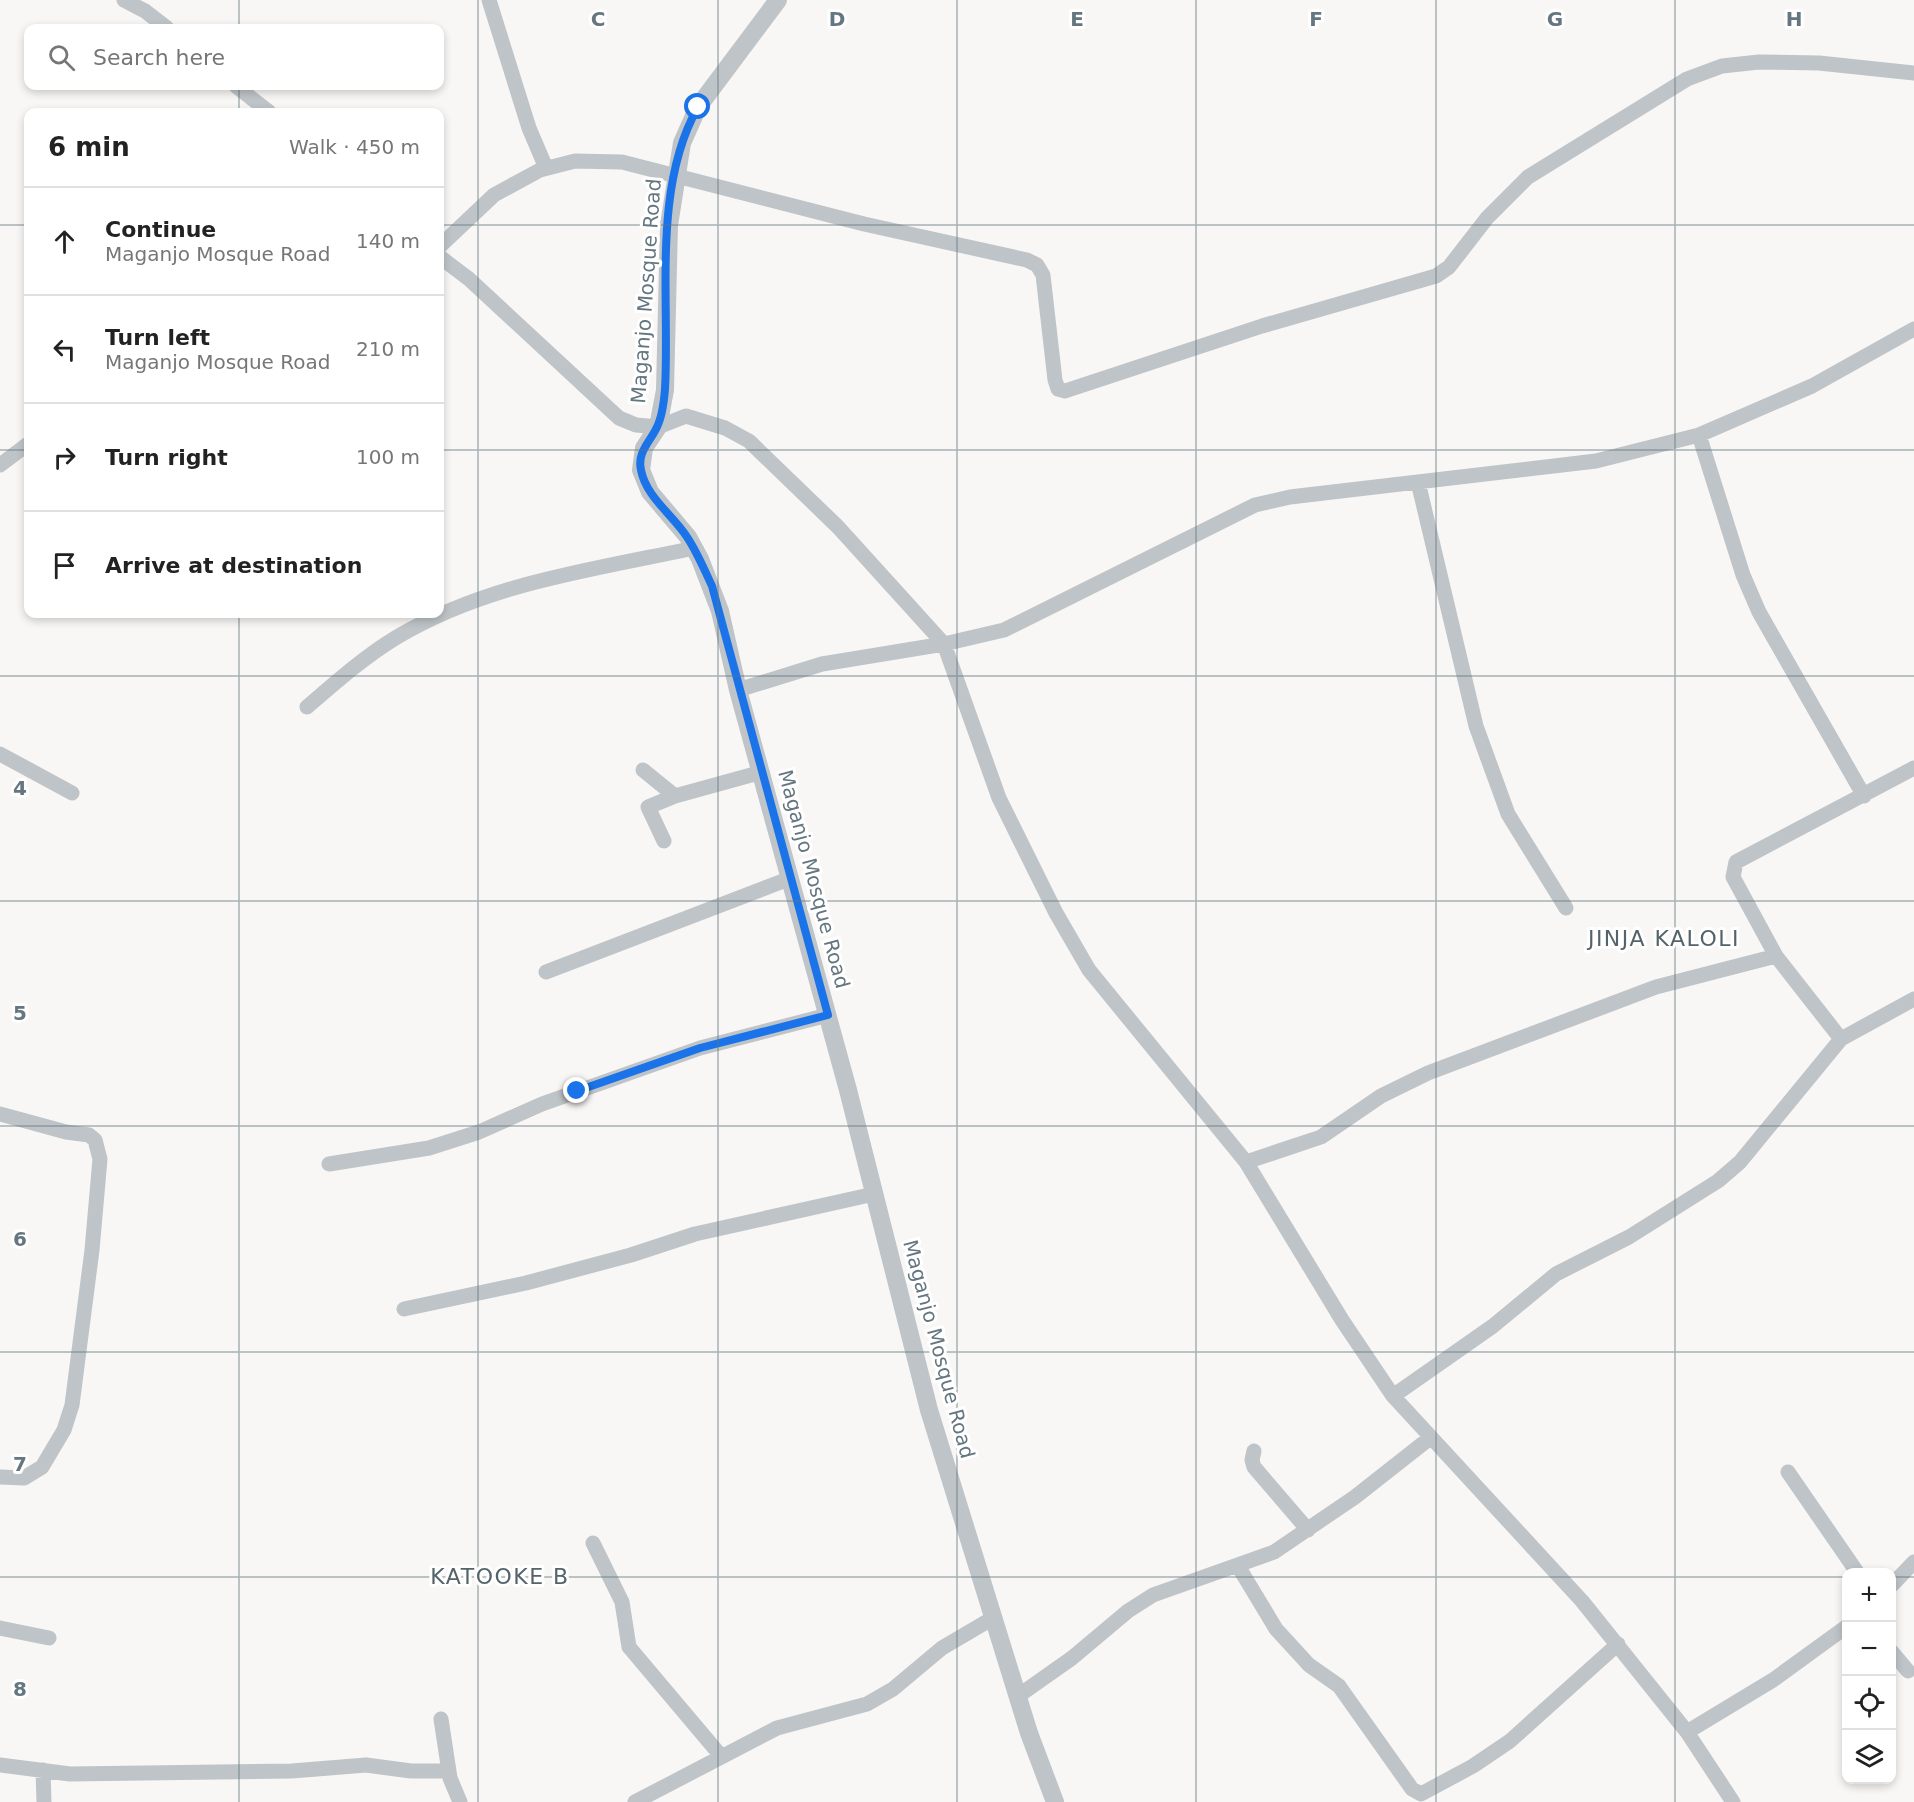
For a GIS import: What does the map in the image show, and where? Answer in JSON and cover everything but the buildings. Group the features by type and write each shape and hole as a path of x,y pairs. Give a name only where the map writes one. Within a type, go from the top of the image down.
{"street":[{"path":"126,0 162,24"},
{"path":"489,0 530,128 546,168"},
{"name":"Maganjo Mosque Road","path":"778,0 698,107 682,143 675,177 666,275 665,390 658,427 644,448 641,470 650,492 670,514 694,548 720,611 738,690 828,1015 929,1410 1018,1696 1055,1802"},
{"path":"444,242 494,195 546,168 575,161 622,162 675,177 1027,260 1037,265 1042,275 1055,380 1058,388 1065,391 1262,326 1436,276 1449,267 1486,218 1528,177 1688,79 1722,66 1759,62 1819,63 1914,73"},
{"path":"241,90 263,108"},
{"path":"444,260 469,279 619,418 636,425 658,427 686,416 716,424 749,441 845,534 944,644 999,798 1072,942 1089,970 1246,1162 1342,1320 1393,1396 1551,1566 1618,1644 1688,1732 1728,1800"},
{"path":"738,690 822,664 944,644 1004,630 1255,505 1290,497 1596,461 1699,435 1812,386 1914,329"},
{"path":"1699,435 1743,575 1759,612 1864,796"},
{"path":"0,465 24,447"},
{"path":"1418,482 1486,761 1508,814 1566,908"},
{"path":"444,614 474,600 513,586 694,548"},
{"path":"307,708 361,661 396,637 436,618"},
{"path":"0,754 72,793"},
{"path":"1841,1040 1776,956 1733,877 1733,867 1740,859 1914,768"},
{"path":"643,770 675,796"},
{"path":"664,841 648,807 675,796 762,772"},
{"path":"546,972 791,878"},
{"path":"1246,1162 1322,1137 1381,1096 1428,1073 1656,987 1776,956"},
{"path":"1393,1396 1493,1326 1556,1274 1629,1237 1718,1181 1740,1162 1841,1040 1914,999"},
{"path":"328,1164 429,1148 479,1132 542,1104 700,1048 828,1015"},
{"path":"0,1114 66,1132 89,1135 95,1140 100,1159 92,1250 72,1405 64,1430 42,1467 24,1478 0,1477"},
{"path":"404,1309 526,1283 631,1255 695,1234 874,1194"},
{"path":"1018,1696 1072,1658 1144,1600 1274,1552 1308,1530 1430,1438"},
{"path":"1254,1451 1254,1467 1308,1530"},
{"path":"1788,1472 1854,1568"},
{"path":"593,1543 622,1602 629,1647 721,1756"},
{"path":"1896,1582 1914,1562"},
{"path":"1238,1566 1276,1629 1309,1665 1339,1686 1412,1790 1421,1794 1473,1766 1510,1741 1618,1644"},
{"path":"635,1802 777,1728 867,1704 893,1689 942,1648 993,1618"},
{"path":"0,1628 49,1638"},
{"path":"1688,1732 1773,1680 1842,1630"},
{"path":"1896,1657 1908,1671"},
{"path":"441,1719 449,1771 460,1802"},
{"path":"0,1765 70,1774 292,1771 379,1764 411,1771 449,1771"},
{"path":"43,1770 44,1802"}],"district":[{"name":"JINJA KALOLI","path":"1664,938"},
{"name":"KATOOKE B","path":"500,1576"}],"route":[{"path":"577,1091 700,1048 828,1015 738,690 712,586 688,537 650,492 641,470 640,460 644,448 658,427 665,390 666,275 673,184 682,143 698,107"}]}
